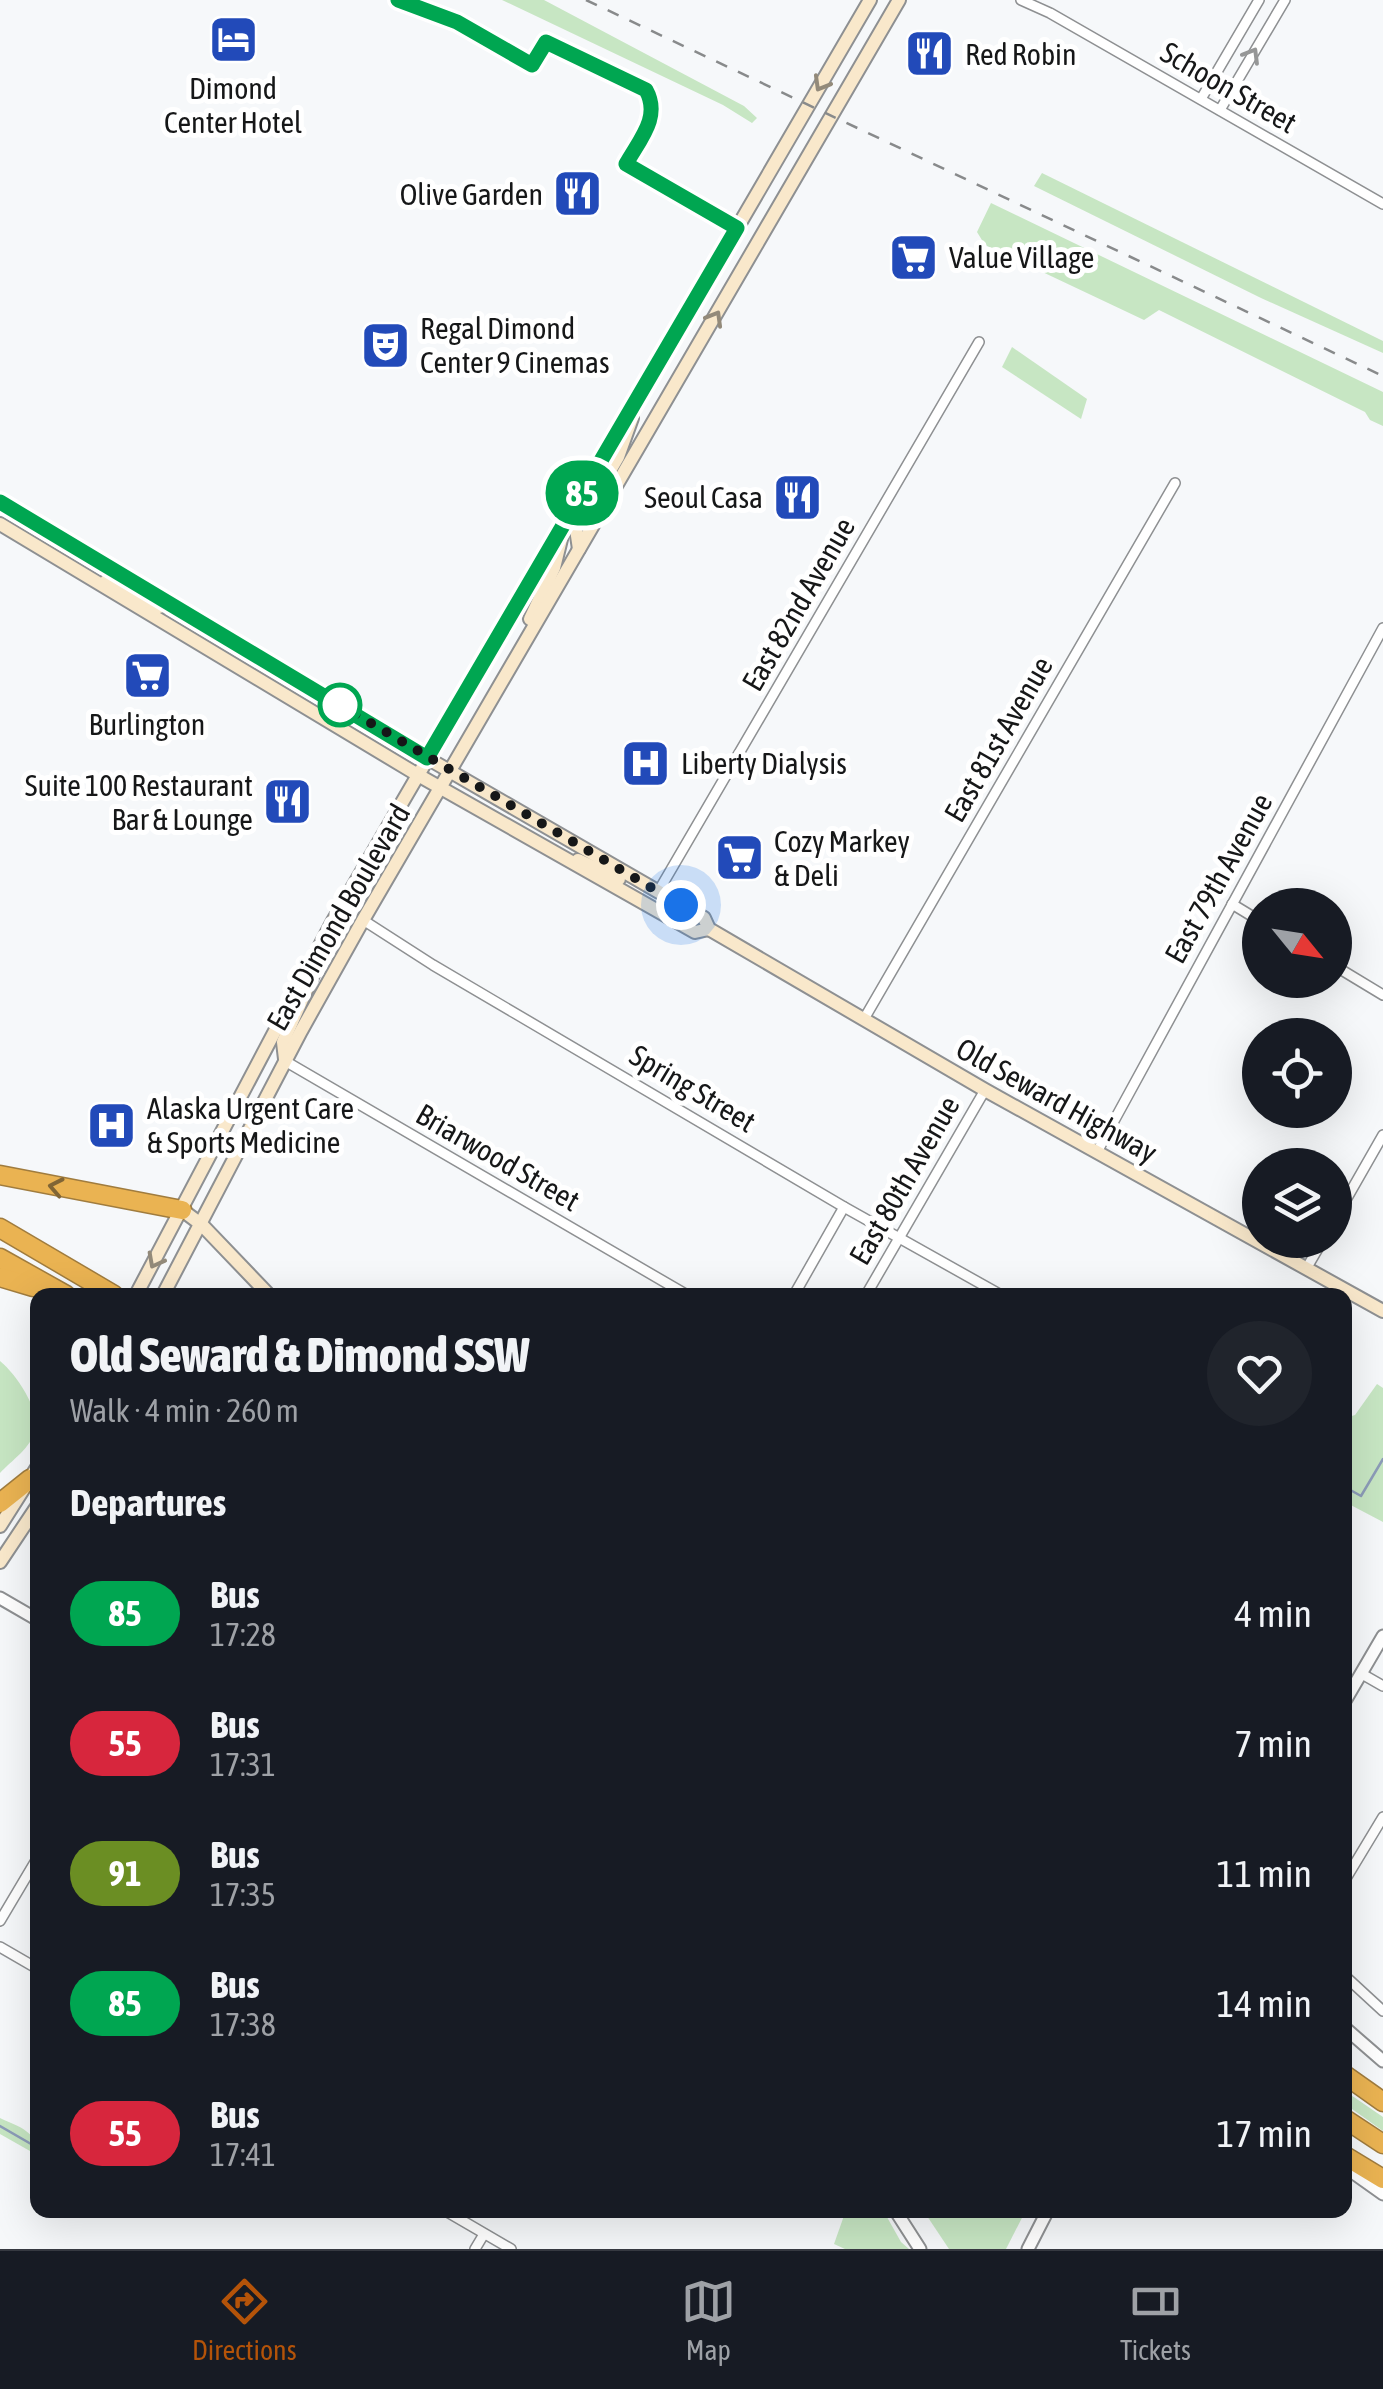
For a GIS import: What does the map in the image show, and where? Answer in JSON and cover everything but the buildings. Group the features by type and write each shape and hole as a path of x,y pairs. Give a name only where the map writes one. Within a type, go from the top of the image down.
{"highway":[{"path":"0,1175 182,1210"},
{"path":"0,1228 102,1288"},
{"path":"0,1258 54,1288"},
{"path":"0,1277 34,1288"},
{"path":"0,1503 30,1477"},
{"path":"1352,2080 1383,2102"},
{"path":"1352,2124 1383,2144"},
{"path":"1352,2160 1383,2179"}],"main road":[{"name":"East Dimond Boulevard","path":"140,1288 326,935 870,0"},
{"name":"East Dimond Boulevard","path":"167,1288 363,920 900,0"},
{"path":"737,228 760,242"},
{"path":"579,550 576,529 618,457 638,396"},
{"name":"Old Seward Highway","path":"0,502 450,772 704,918 709,929 985,1090 1341,1288"},
{"name":"Old Seward Highway","path":"0,524 548,850 695,932 709,929"},
{"path":"510,668 554,568 564,524"},
{"path":"76,570 123,587 156,606 170,604"},
{"path":"548,850 587,863 640,891 658,892"},
{"path":"285,1062 282,1042 326,935"},
{"path":"182,1210 202,1225 262,1288"},
{"name":"Old Seward Highway","path":"1352,1294 1383,1311"},
{"path":"0,1526 30,1479"},
{"path":"0,1562 30,1517"}],"street":[{"name":"Schoon Street","path":"1022,0 1050,12 1383,204"},
{"path":"1050,12 1057,0"},
{"path":"1201,100 1260,0"},
{"path":"1220,110 1285,0"},
{"name":"East 82nd Avenue","path":"658,892 979,342"},
{"name":"East 81st Avenue","path":"864,1019 1175,483"},
{"name":"East 79th Avenue","path":"1097,1152 1383,628"},
{"path":"1232,904 1242,910"},
{"name":"Spring Street","path":"363,920 844,1207 989,1288"},
{"path":"1352,976 1383,995"},
{"name":"Briarwood Street","path":"285,1062 674,1288"},
{"name":"East 80th Avenue","path":"870,1288 985,1090"},
{"path":"1352,1189 1383,1135"},
{"path":"798,1288 844,1207"},
{"path":"1306,1269 1312,1258"},
{"path":"0,1598 30,1615"},
{"path":"1352,1690 1383,1636"},
{"path":"1362,1674 1383,1686"},
{"path":"1352,1868 1383,1817"},
{"path":"0,1921 30,1870"},
{"path":"0,1947 30,1964"},
{"path":"1352,1983 1383,2012"},
{"path":"1352,2034 1383,2060"},
{"path":"1352,2172 1383,2194"},
{"path":"457,2218 511,2249"},
{"path":"900,2218 920,2249"},
{"path":"1028,2249 1047,2218"},
{"path":"475,2249 484,2234"}],"green space":[{"path":"502,0 544,0 744,106 757,118 752,123 723,105"},
{"path":"1042,173 1383,341 1383,353 1261,298 1034,186"},
{"path":"991,203 1383,392 1383,426 1370,420 1365,412 1159,310 1144,320 985,245 977,232"},
{"path":"1012,347 1087,399 1081,419 1002,367"},
{"path":"0,1361 13,1374 30,1403 30,1442 0,1473"},
{"path":"1377,1384 1383,1388 1383,1522 1352,1506 1355,1415"},
{"path":"1352,2096 1383,2117 1383,2131 1352,2109"},
{"path":"0,2118 30,2134 30,2151 0,2134"},
{"path":"843,2218 888,2218 909,2249 845,2249 834,2244"},
{"path":"928,2218 1022,2218 1006,2249 949,2249"}],"waterway":[{"path":"1352,1491 1361,1496 1383,1459"},
{"path":"0,2126 30,2143"}],"railway":[{"path":"586,0 1383,376"}],"bus line":[{"name":"85","path":"0,502 427,758 737,228 626,164 653,115 654,103 646,90 546,42 532,65 457,22 398,0"}],"place":[{"name":"Dimond Center Hotel","path":"233,39"},
{"name":"Red Robin","path":"930,54"},
{"name":"Olive Garden","path":"578,194"},
{"name":"Value Village","path":"914,257"},
{"name":"Regal Dimond Center 9 Cinemas","path":"385,345"},
{"name":"Seoul Casa","path":"798,497"},
{"name":"Burlington","path":"147,675"},
{"name":"Liberty Dialysis","path":"646,763"},
{"name":"Suite 100 Restaurant Bar & Lounge","path":"288,802"},
{"name":"Cozy Markey & Deli","path":"739,858"},
{"name":"Alaska Urgent Care & Sports Medicine","path":"112,1125"}],"route":[{"path":"340,705 681,905"}]}
